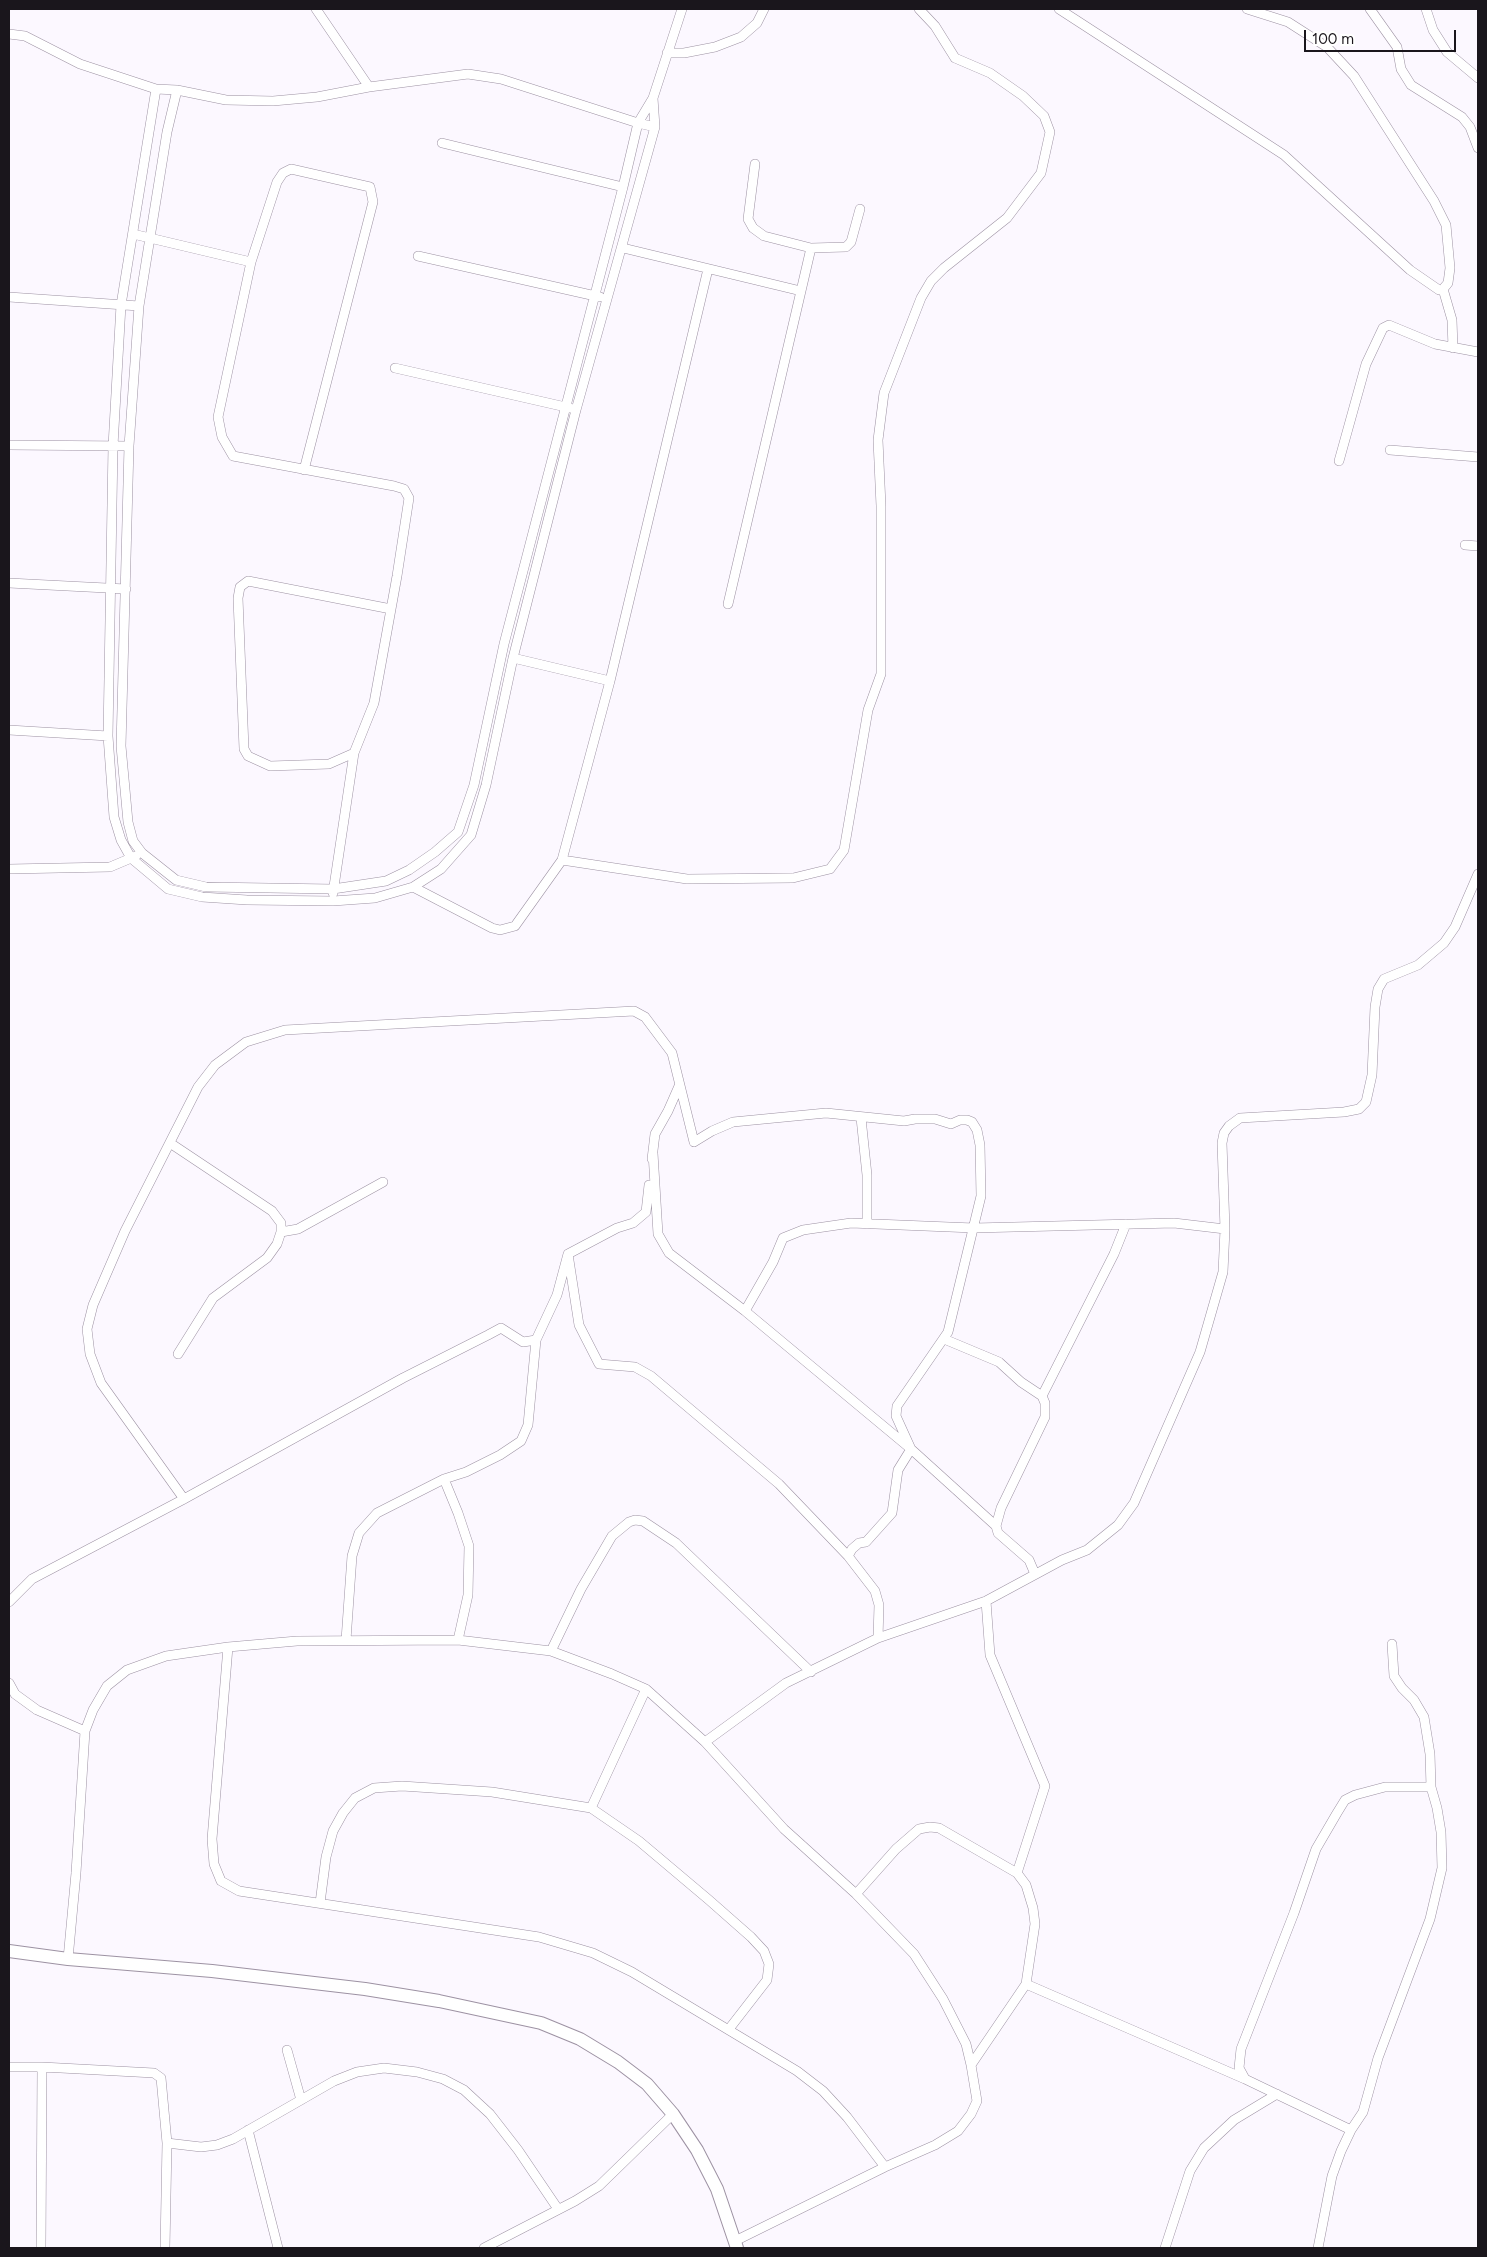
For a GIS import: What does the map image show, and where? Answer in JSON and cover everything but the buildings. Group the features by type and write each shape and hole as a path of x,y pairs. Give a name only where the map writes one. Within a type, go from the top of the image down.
{"main road":[{"path":"9,1951 68,1959 212,1972 365,1989 458,2004 541,2023 580,2039 618,2062 648,2084 673,2114 697,2150 717,2189 736,2245"}],"street":[{"path":"316,9 368,87"},
{"path":"177,90 167,132 139,306 129,446 121,746 128,822 134,841 142,853 176,880 206,887 333,889 386,881 409,870 435,852 458,832 474,785 504,644 624,187 638,123 653,98 682,9"},
{"path":"668,53 684,53 715,48 741,37 756,23 764,9"},
{"path":"562,860 687,879 793,878 830,869 844,850 868,710 881,674 881,506 878,440 884,394 921,298 926,290 944,268 1007,218 1041,173 1050,132 1044,116 1023,96 990,73 955,58 935,26 920,9"},
{"path":"1059,9 1284,155 1410,270 1439,290 1443,289"},
{"path":"1247,9 1288,22 1327,47 1354,76 1434,201 1446,226 1450,268 1448,283 1443,289"},
{"path":"1370,9 1397,47 1401,70 1411,85 1462,117 1470,127 1478,148"},
{"path":"1426,9 1433,30 1447,52 1478,78"},
{"path":"9,34 25,36 80,64 156,88 177,90 226,100 273,101 317,97 368,87 468,74 501,79 655,127"},
{"path":"156,88 121,305 113,446 108,736 114,816 121,840 131,858 168,889 202,898 333,900 375,898 413,887 441,869 471,835 486,785 513,658 576,410 606,299 623,248 655,127 653,98"},
{"path":"442,143 624,187"},
{"path":"755,164 748,219 753,228 764,236 811,248 846,247 851,242 860,209"},
{"path":"304,470 373,202 370,187 291,169 283,173 277,182 251,262 218,417 222,437 233,456 304,470 394,486 404,490 409,498 374,703 354,753 333,889 333,900"},
{"path":"133,234 251,262"},
{"path":"623,248 801,291"},
{"path":"728,604 811,248"},
{"path":"418,256 606,299"},
{"path":"413,887 492,928 500,930 515,926 562,860 610,681 708,269"},
{"path":"1443,289 1452,320 1453,348"},
{"path":"9,297 139,306"},
{"path":"1339,461 1366,364 1382,328 1389,324 1435,344 1478,352"},
{"path":"395,368 576,410"},
{"path":"9,445 129,446"},
{"path":"1390,450 1478,457"},
{"path":"1465,545 1478,546"},
{"path":"354,753 329,764 270,766 248,756 244,749 238,598 240,587 248,581 391,609"},
{"path":"9,583 126,589"},
{"path":"513,658 610,681"},
{"path":"9,730 108,736"},
{"path":"9,869 110,867 142,853"},
{"path":"705,1742 786,1684 878,1638 986,1601 1062,1560 1087,1550 1118,1525 1134,1503 1200,1352 1223,1272 1225,1229 1222,1143 1224,1133 1229,1126 1240,1118 1359,1110 1366,1102 1372,1076 1375,1007 1378,989 1384,979 1418,965 1444,943 1455,927 1478,874"},
{"path":"184,1498 100,1383 90,1354 87,1329 94,1305 125,1231 198,1087 215,1065 246,1042 285,1030 634,1011 645,1017 672,1054 694,1142"},
{"path":"346,1640 352,1556 359,1532 377,1512 444,1479 466,1472 500,1455 521,1440 528,1425 536,1340 557,1295 568,1254 617,1228 633,1223 646,1212 655,1134 679,1086 694,1142"},
{"path":"694,1142 732,1122 826,1113 904,1122 915,1119 935,1119 951,1124 960,1120 972,1122 980,1145 981,1196 952,1318 944,1339 897,1406 896,1416 911,1449"},
{"path":"861,1118 867,1175 867,1224"},
{"path":"170,1143 272,1211 282,1223 282,1232 277,1244 267,1258 213,1298 178,1354"},
{"path":"653,1153 658,1234 669,1253 745,1311 911,1449 996,1526"},
{"path":"282,1232 298,1229 383,1182"},
{"path":"745,1311 773,1262 783,1238 803,1230 851,1223 974,1228 1174,1223 1225,1229"},
{"path":"1042,1396 1114,1254 1126,1224"},
{"path":"568,1254 579,1325 599,1364 635,1367 651,1376 779,1484 848,1556 874,1591 879,1604 878,1638"},
{"path":"9,1602 32,1579 403,1378 501,1328 523,1342 536,1340"},
{"path":"944,1339 999,1362 1021,1382 1042,1396 1045,1403 1045,1417 1001,1508 996,1526 998,1533 1030,1560 1035,1574"},
{"path":"848,1556 859,1543 866,1542 892,1513 898,1470 911,1449"},
{"path":"444,1479 469,1546 468,1595 458,1640"},
{"path":"551,1651 581,1590 612,1536 629,1522 635,1520 643,1521 676,1544 811,1672"},
{"path":"986,1601 990,1655 1045,1786 1016,1873"},
{"path":"68,1959 76,1873 85,1731 93,1710 107,1686 127,1670 166,1656 297,1640 458,1640 551,1651 646,1689 705,1742 784,1829 856,1894 914,1954 943,1999 966,2044 977,2101 971,2114 958,2131 935,2145 885,2167 736,2245"},
{"path":"1318,2248 1332,2176 1351,2130 1363,2112 1387,2033 1420,1951 1442,1868 1441,1832 1438,1808 1431,1787 1430,1754 1424,1717 1414,1700 1402,1688 1394,1676 1392,1644"},
{"path":"228,1647 212,1840 214,1864 221,1881 239,1891 539,1937 593,1953 632,1972 730,2029 797,2071 823,2091 847,2117 885,2167"},
{"path":"9,1682 15,1694 37,1710 85,1731"},
{"path":"591,1808 646,1689"},
{"path":"320,1903 326,1857 333,1831 343,1813 355,1798 374,1788 402,1786 492,1792 591,1808 639,1841 723,1912 764,1951 769,1964 768,1980 730,2029"},
{"path":"1245,2079 1239,2068 1241,2048 1294,1914 1316,1849 1345,1800 1385,1786 1431,1787"},
{"path":"856,1894 896,1849 924,1827 939,1828 1016,1873 1026,1885 1034,1915 1031,1961 1026,1984 971,2065"},
{"path":"1026,1984 1245,2079 1351,2130"},
{"path":"287,2050 301,2100"},
{"path":"9,2067 154,2073 161,2078 167,2142 165,2248"},
{"path":"41,2248 42,2067"},
{"path":"167,2142 201,2147 217,2145 334,2082 358,2072 384,2068 417,2072 444,2079 464,2090 490,2114 518,2150 558,2210"},
{"path":"1165,2248 1190,2171 1204,2148 1234,2120 1277,2094"},
{"path":"484,2248 558,2210 599,2186 673,2114"},
{"path":"248,2130 278,2248"}]}
